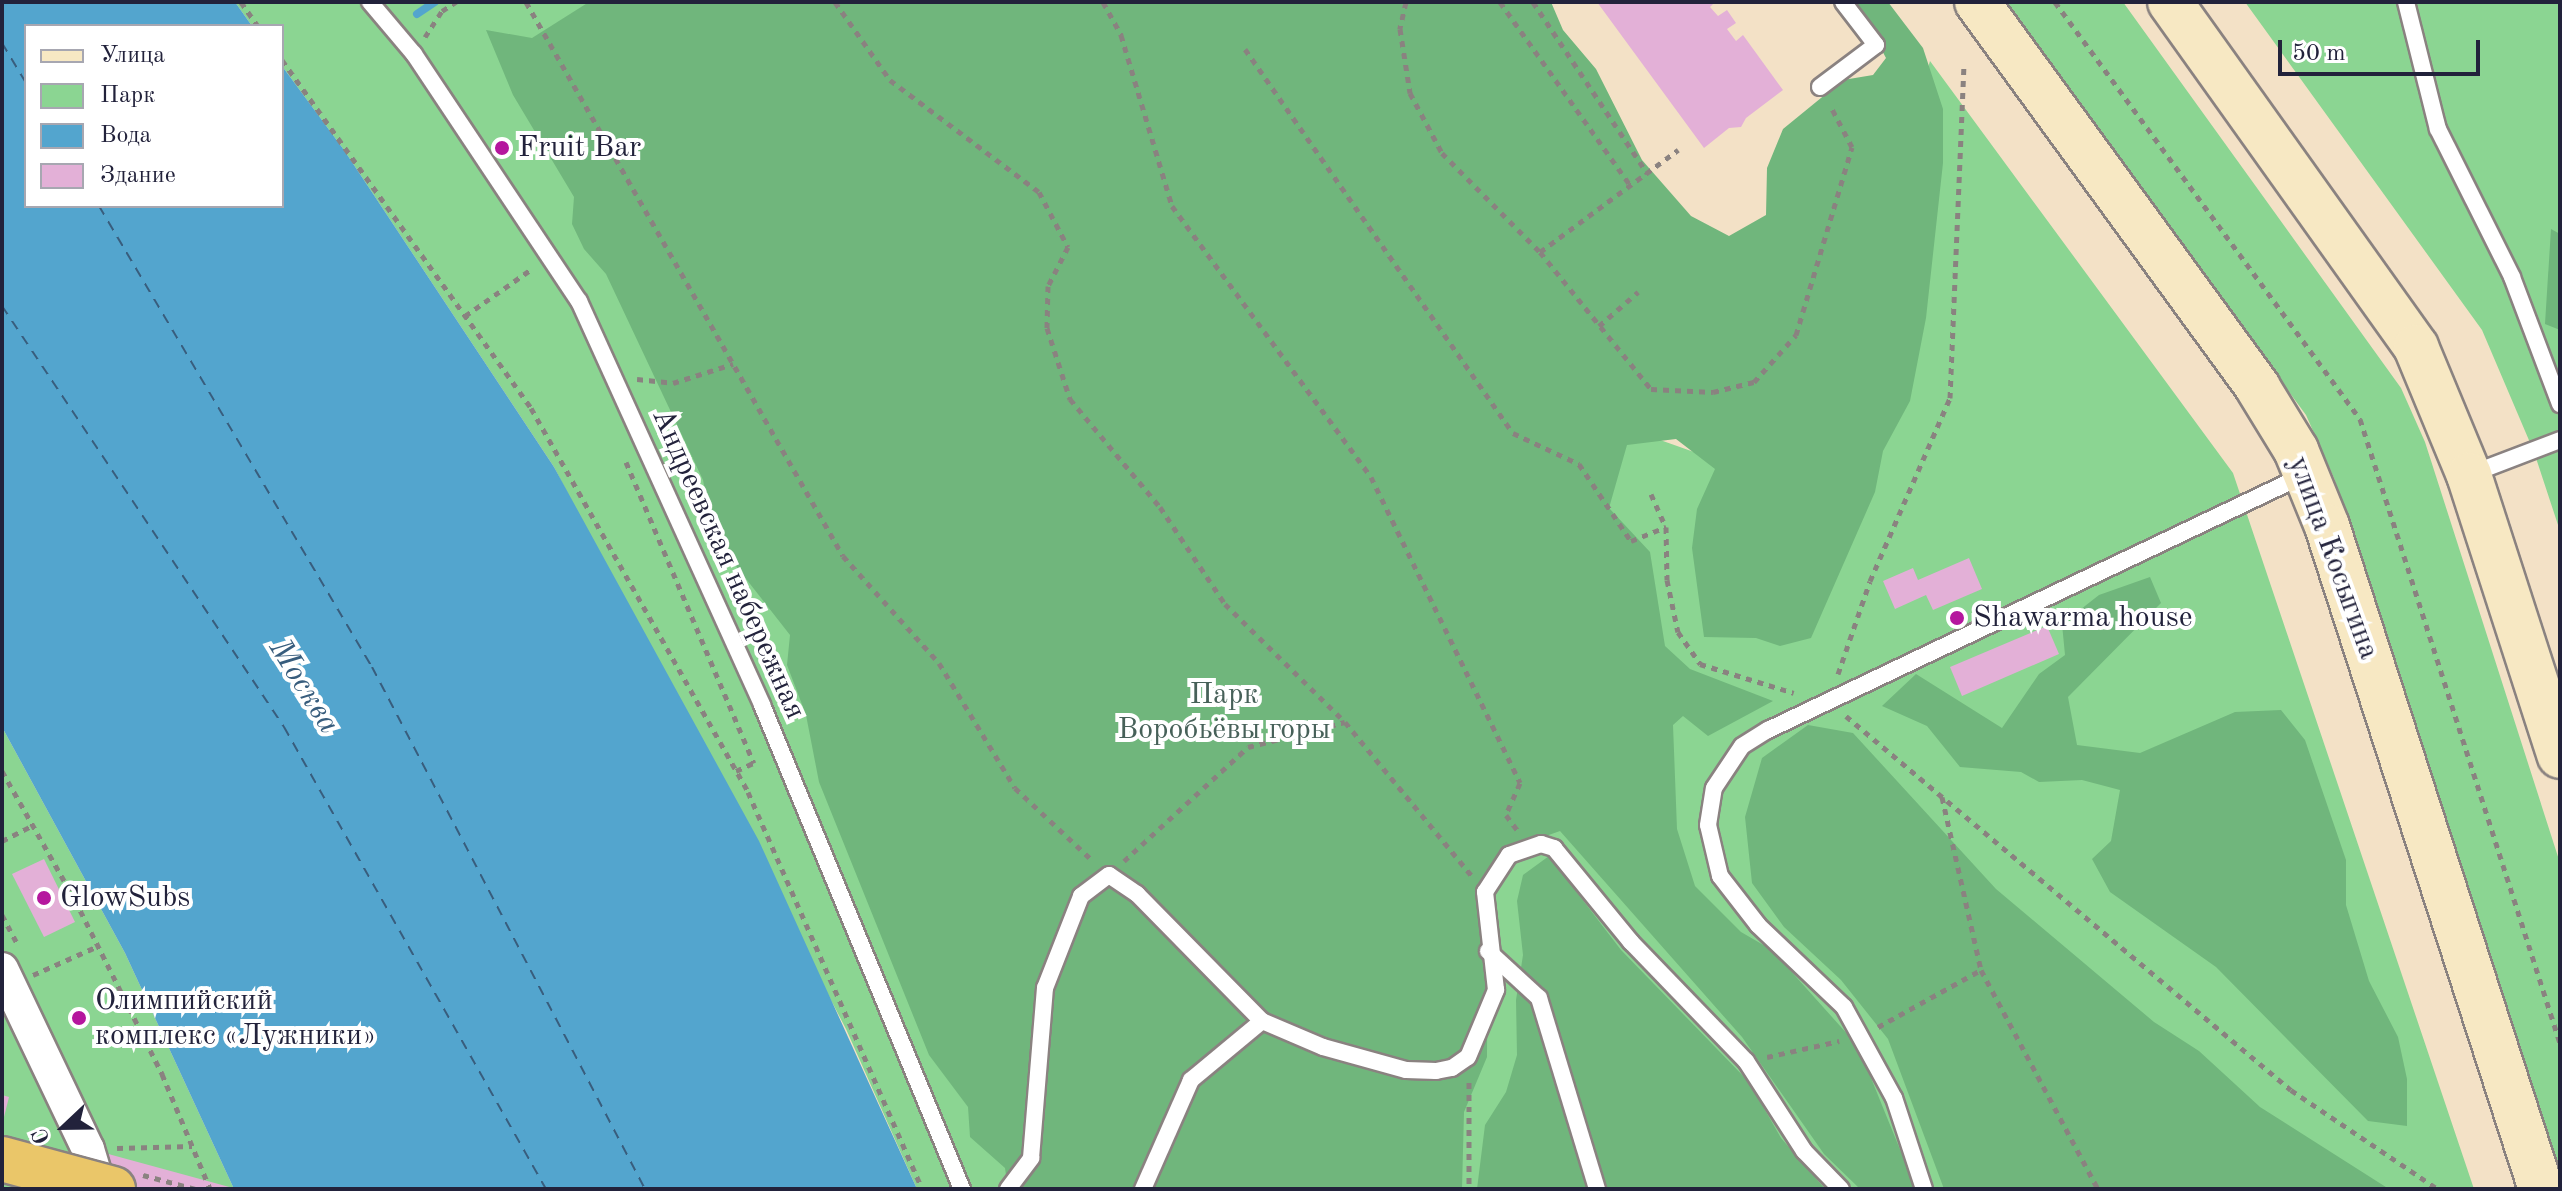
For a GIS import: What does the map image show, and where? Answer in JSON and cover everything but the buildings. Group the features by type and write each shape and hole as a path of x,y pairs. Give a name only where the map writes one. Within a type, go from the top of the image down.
{"main road":[{"name":"улица Косыгина","path":"1977,2 2258,388 2306,474 2541,1189"},
{"path":"2170,2 2416,347 2469,475 2560,756"},
{"path":"2,1159 113,1189"}],"street":[{"path":"6,976 88,1149 100,1189"}],"lane":[{"name":"Андреевская набережная","path":"370,2 414,54 579,301 762,705 962,1189"},
{"path":"1820,87 1876,45 1843,2"},
{"path":"2406,2 2438,129 2512,277 2560,404"},
{"path":"2469,475 2560,440"},
{"path":"1924,1189 1894,1098 1844,1007 1758,925 1720,876 1708,825 1714,788 1742,746 1828,701 2306,474"},
{"path":"1008,1189 1031,1158 1045,988 1081,896 1109,875 1137,894 1262,1021 1323,1047 1406,1070 1452,1068 1468,1057 1496,990 1488,951 1485,892 1509,855 1530,847 1554,848 1631,942 1746,1061 1804,1151 1841,1189"},
{"path":"1488,951 1539,998 1597,1189"},
{"path":"1143,1189 1191,1080 1262,1021"}],"path":[{"path":"241,2 257,24"},
{"path":"437,2 442,11"},
{"path":"414,54 442,11 456,2"},
{"path":"526,2 843,556 939,663 1015,788 1109,875 1248,747 1345,722"},
{"path":"835,2 890,80 1039,192 1068,247 1048,286 1047,328 1070,399 1160,507 1225,604 1345,722 1485,892"},
{"path":"1103,2 1121,35 1172,206 1371,477 1520,783 1506,815 1530,847"},
{"path":"1406,2 1400,29 1410,93 1442,153 1540,252 1651,389 1713,392 1754,382 1796,335 1852,147 1820,87"},
{"path":"1500,2 1630,185"},
{"path":"1533,2 1647,173"},
{"path":"1245,49 1513,433 1579,464 1631,541 1666,527"},
{"path":"284,63 531,408 736,771 922,1189"},
{"path":"1828,701 1870,581 1950,398 1964,63"},
{"path":"1540,252 1678,150"},
{"path":"524,255 539,278"},
{"path":"465,316 532,268"},
{"path":"1599,326 1638,292"},
{"path":"619,388 634,379 673,383 733,364"},
{"path":"631,451 763,759"},
{"path":"623,456 754,763 736,771"},
{"path":"1651,494 1666,527 1667,580 1678,632 1700,664 1828,701 2291,1090 2438,1189"},
{"path":"2,771 98,946 210,1189"},
{"path":"1942,796 1981,970 2098,1189"},
{"path":"2,841 33,825"},
{"path":"6,976 98,946"},
{"path":"1746,1061 1860,1036 1981,970"},
{"path":"1468,1057 1469,1189"},
{"path":"88,1149 192,1146"}],"green space":[{"name":"Парк Воробьёвы горы","path":"235,2 1309,2 1601,419 1739,468 1824,397 1930,61 2233,473 2474,1189 917,1189 846,1029 554,467 344,150 284,69 284,24 251,24"},
{"path":"589,2 1551,2 1563,30 1596,69 1642,160 1691,216 1729,236 1766,215 1767,168 1783,129 1843,80 1873,75 1886,58 1856,2 1888,2 1923,48 1943,109 1943,163 1926,318 1910,401 1883,451 1875,492 1811,638 1780,646 1756,638 1704,637 1692,548 1697,509 1715,469 1676,439 1627,445 1609,508 1650,552 1665,646 1690,669 1773,701 1708,736 1683,716 1673,725 1677,829 1695,886 1741,932 1772,950 1858,1046 1916,1189 1860,1189 1824,1154 1742,1037 1560,831 1503,851 1488,907 1487,1057 1464,1112 1462,1189 1008,1189 1005,1168 970,1137 968,1107 929,1055 819,782 806,715 787,665 790,635 714,538 703,480 606,274 584,249 572,224 574,197 513,95 486,30 532,38"},
{"path":"2004,2 2123,2 2401,388 2425,442 2560,863 2560,1182 2334,478 2306,415"},
{"path":"2245,2 2560,2 2560,531 2534,452 2482,330"},
{"path":"2551,229 2560,234 2560,330 2545,324"},
{"path":"2150,577 2161,603 2068,697 2077,745 2140,753 2235,712 2281,710 2305,740 2346,860 2346,905 2369,981 2398,1037 2407,1079 2407,1126 2368,1121 2216,967 2110,892 2092,859 2111,841 2120,790 2082,780 2039,782 2021,772 1960,767 1927,726 1882,706 1916,674 2002,728 2039,674 2065,655 2062,624 2099,595"},
{"path":"1808,725 1853,733 1996,889 2154,1022 2199,1051 2260,1107 2389,1189 1944,1189 1888,1039 1841,980 1784,927 1752,883 1745,817 1762,758"},
{"name":"Олимпийский комплекс «Лужники»","path":"2,727 125,953 234,1189 2,1189"},
{"path":"1549,856 1621,950 1749,1082 1781,1138 1825,1189 1477,1189 1485,1125 1506,1092 1517,1055 1516,1000 1523,955 1517,901 1523,875"}],"water":[{"name":"Москва","path":"2,2 235,2 251,24 24,24 24,208 284,208 284,69 344,150 554,467 759,841 917,1189 234,1189 125,953 2,727"}],"waterway":[{"path":"417,14 435,2"}],"ferry route":[{"path":"2,43 24,80"},
{"path":"100,208 372,667 645,1189"},
{"path":"2,306 284,727 546,1189"}],"place":[{"name":"Fruit Bar","path":"502,148"},
{"name":"Shawarma house","path":"1957,618"},
{"name":"GlowSubs","path":"44,898"},
{"name":"Олимпийский комплекс «Лужники»","path":"79,1018"}]}
